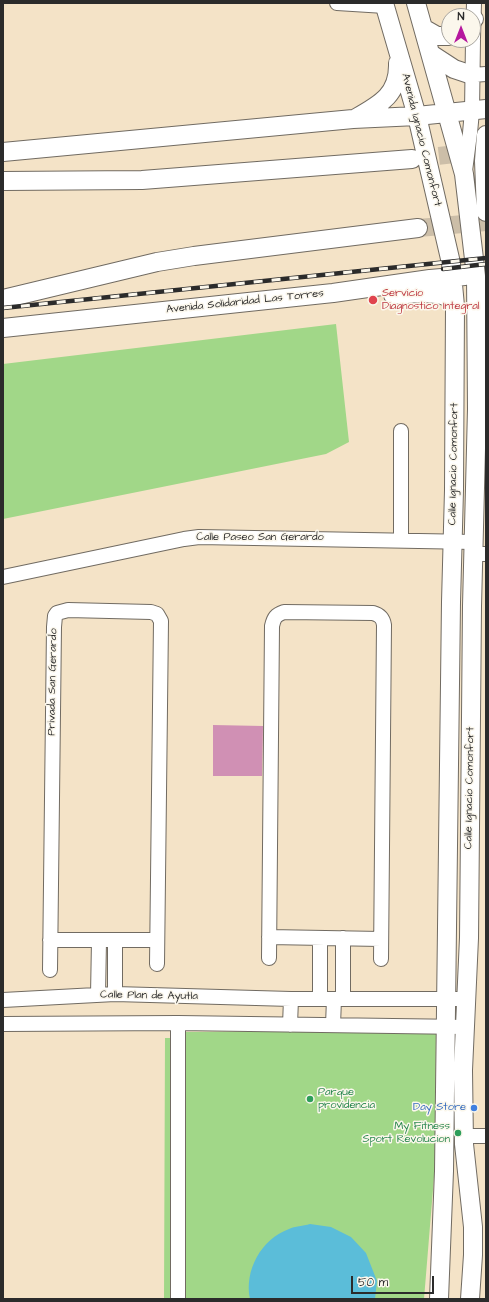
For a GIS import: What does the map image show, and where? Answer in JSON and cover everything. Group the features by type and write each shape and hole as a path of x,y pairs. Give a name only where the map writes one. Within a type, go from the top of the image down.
{"main road":[{"path":"416,3 464,174 481,275"},
{"name":"Avenida Ignacio Comonfort","path":"385,4 417,116 453,277"},
{"path":"422,28 437,36 441,36"},
{"path":"353,119 381,103 391,93 396,84 398,52"},
{"path":"431,54 454,69 479,80"},
{"path":"3,152 353,119 417,116 479,110"},
{"path":"486,135 484,161 486,212"},
{"path":"3,181 142,180 412,159"},
{"path":"3,299 134,268 194,256 418,228"},
{"name":"Avenida Solidaridad Las Torres","path":"3,328 333,293 453,277 481,275"},
{"name":"Calle Ignacio Comonfort","path":"470,1299 473,1256 473,1227 464,1156 464,1070 469,938 480,488 481,275"},
{"name":"Calle Ignacio Comonfort","path":"439,1299 444,1171 453,542 455,306 453,277"},
{"path":"333,293 355,295 436,294 446,296 455,306"},
{"path":"480,326 483,299 486,294"}],"street":[{"path":"337,3 385,4"},
{"path":"464,174 479,110 479,80 474,48"},
{"path":"401,431 401,540"},
{"name":"Calle Paseo San Gerardo","path":"3,577 199,537 453,542 478,550"},
{"name":"Privada San Gerardo","path":"50,970 54,620 57,613 68,610 151,612 157,614 161,621 157,964"},
{"path":"269,958 273,622 274,618 278,614 284,612 373,613 380,616 383,620 381,959"},
{"path":"269,937 381,939"},
{"path":"320,938 332,999 333,1025"},
{"path":"332,999 343,938"},
{"path":"50,940 157,940"},
{"path":"98,995 99,940"},
{"path":"115,940 115,994"},
{"name":"Calle Plan de Ayutla","path":"465,1027 178,1023 5,1024 5,1000 115,994 291,999 467,999"},
{"path":"290,1025 291,999"},
{"path":"178,1023 178,1299"},
{"path":"464,1136 486,1136"}],"green space":[{"path":"336,324 349,442 326,454 3,519 3,364"},
{"name":"Parque providencia","path":"436,1030 435,1165 424,1299 164,1299 165,1038 185,1038 185,1032"}],"water":[{"path":"310,1224 331,1227 351,1237 366,1253 377,1281 375,1299 250,1299 249,1288 252,1267 263,1248 270,1240 279,1234 291,1228"}],"building":[{"path":"213,725 263,726 262,776 213,776"}],"tunnel":[{"path":"412,159 473,152"},
{"path":"418,228 486,222"}],"railway":[{"path":"3,308 486,258"},
{"path":"443,269 486,264"}],"place":[{"name":"Servicio Diagnostico Integral","path":"373,300"},
{"name":"Parque providencia","path":"310,1099"},
{"name":"Day Store","path":"474,1108"},
{"name":"My Fitness Sport Revolucion","path":"458,1133"}]}
